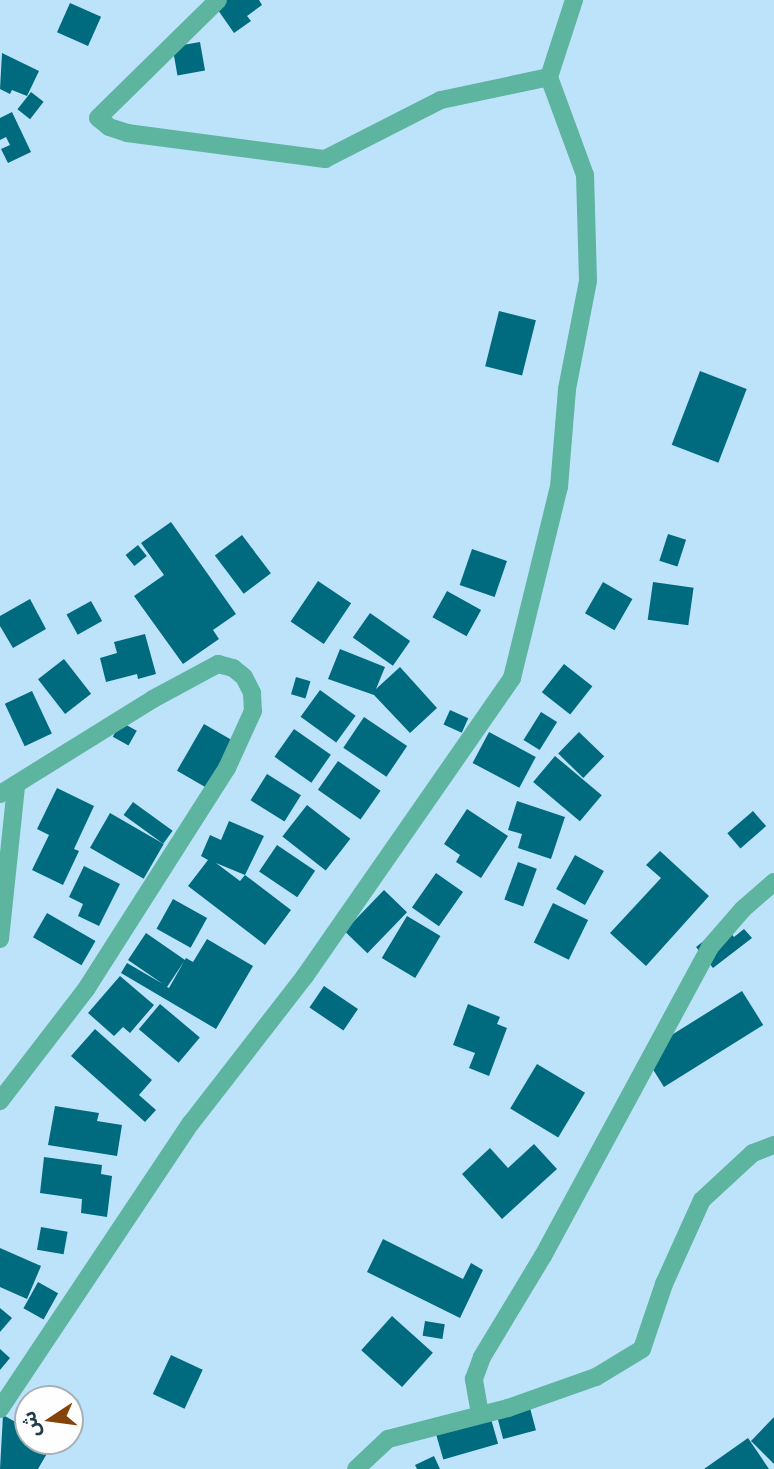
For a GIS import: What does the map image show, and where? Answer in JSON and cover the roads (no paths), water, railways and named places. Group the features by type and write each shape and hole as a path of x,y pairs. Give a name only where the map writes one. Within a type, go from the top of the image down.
{"street":[{"path":"219,0 98,118 109,127 127,133 325,159 441,100 549,77"},
{"path":"0,1409 191,1123 304,975 512,678 559,487 567,389 588,281 585,175 549,77 574,0"},
{"path":"0,794 153,699 218,664 233,668 244,677 252,693 253,711 227,768 87,988 0,1101"},
{"path":"0,939 16,786"},
{"path":"480,1414 474,1379 482,1357 543,1256 710,947 743,909 774,882"},
{"path":"356,1469 388,1439 480,1414 596,1377 642,1349 664,1284 702,1200 753,1153 774,1144"}]}
